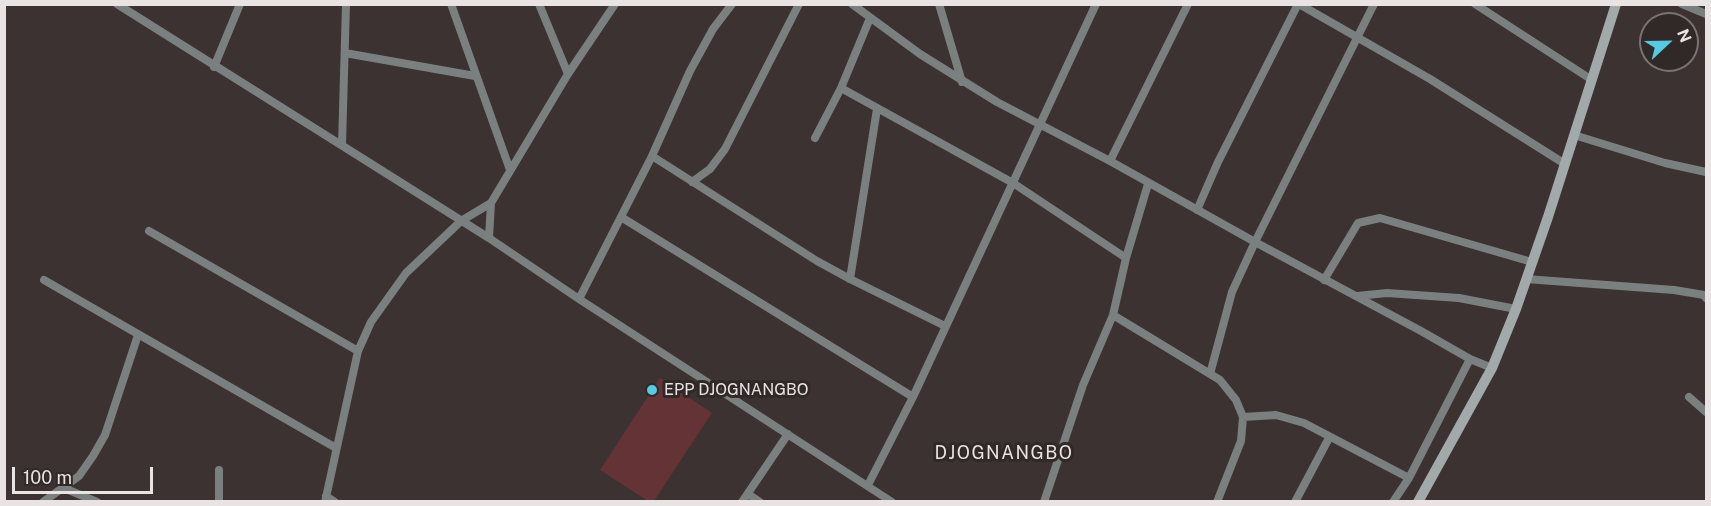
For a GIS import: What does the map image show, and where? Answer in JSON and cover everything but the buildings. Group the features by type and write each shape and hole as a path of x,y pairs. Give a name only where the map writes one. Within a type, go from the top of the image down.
{"main road":[{"path":"1418,501 1491,368 1516,309 1616,4"}],"street":[{"path":"117,4 489,238 579,299 892,501"},
{"path":"214,67 240,4"},
{"path":"342,145 346,4"},
{"path":"450,4 510,170"},
{"path":"539,4 568,74"},
{"path":"489,238 491,203 568,74 615,4"},
{"path":"579,299 652,156 690,71 713,29 732,4"},
{"path":"692,182 710,168 725,149 799,4"},
{"path":"852,4 962,82 1470,359 1491,368"},
{"path":"939,4 962,82"},
{"path":"868,485 913,397 1096,4"},
{"path":"1110,161 1188,4"},
{"path":"1197,210 1218,162 1299,4 1430,79 1565,164"},
{"path":"1210,374 1232,292 1374,4"},
{"path":"1475,4 1592,80"},
{"path":"1682,4 1707,14"},
{"path":"816,138 841,88 870,18"},
{"path":"345,53 475,76"},
{"path":"841,88 1013,183 1126,258"},
{"path":"850,279 878,109"},
{"path":"1574,135 1707,172"},
{"path":"652,156 792,246 850,279 945,326"},
{"path":"1044,501 1083,385 1113,315 1126,258 1148,184"},
{"path":"335,501 326,499 336,448 358,351 371,322 406,273 461,221 491,203"},
{"path":"621,217 913,397"},
{"path":"1324,280 1358,223 1380,218 1533,262"},
{"path":"149,231 358,351"},
{"path":"1526,279 1674,290 1704,295 1707,298"},
{"path":"44,280 336,448"},
{"path":"1355,296 1387,293 1460,298 1516,309"},
{"path":"1113,315 1210,374 1227,387 1236,400 1244,417 1241,441 1217,501"},
{"path":"43,501 64,488 84,470 105,435 138,335"},
{"path":"1393,501 1409,478 1470,359"},
{"path":"1689,397 1707,412"},
{"path":"1244,417 1282,416 1304,423 1409,478"},
{"path":"742,501 788,434"},
{"path":"1295,501 1329,438"},
{"path":"219,470 219,501"},
{"path":"64,488 97,501"},
{"path":"748,494 760,501"}],"shaded area":[{"path":"660,378 712,413 654,501 648,501 600,470"}],"place":[{"name":"EPP DJOGNANGBO","path":"652,390"}],"district":[{"name":"DJOGNANGBO","path":"1004,453"}]}
